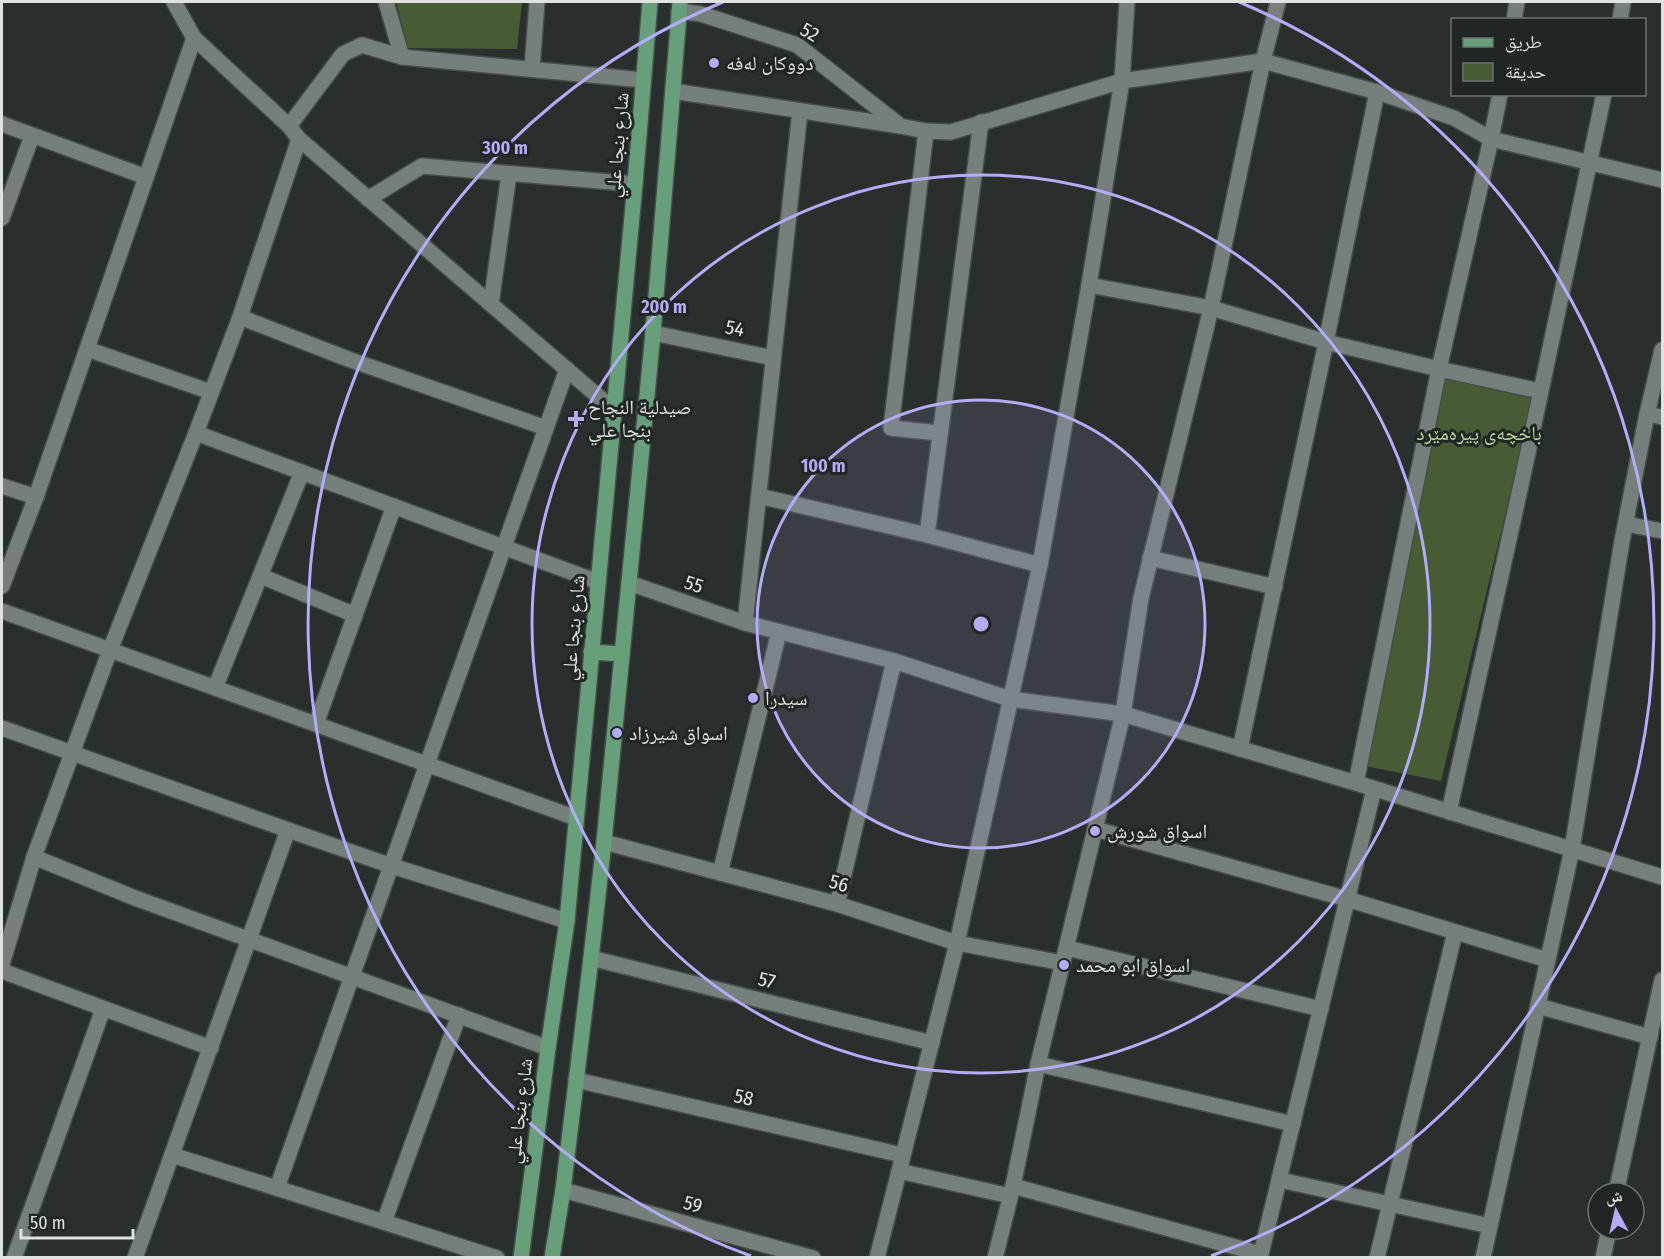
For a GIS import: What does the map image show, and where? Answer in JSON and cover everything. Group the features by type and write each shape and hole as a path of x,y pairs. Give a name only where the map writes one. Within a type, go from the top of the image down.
{"main road":[{"name":"شارع بنجا علي","path":"520,1257 567,921 650,2"},
{"path":"552,1257 563,1190 604,842 653,333 680,6"},
{"path":"591,652 622,654"}],"street":[{"path":"174,2 194,38 289,126 300,139 614,410"},
{"path":"386,2 402,57"},
{"path":"532,69 537,2"},
{"path":"711,18 713,2"},
{"path":"877,1257 957,942 1040,565 1122,81 1128,2"},
{"path":"995,1257 1038,1064 1123,714 1141,598 1211,308 1263,61 1278,2"},
{"path":"1514,18 1517,2"},
{"path":"1620,18 1623,2"},
{"name":"52","path":"680,6 797,45 900,126"},
{"path":"2,586 36,497 194,38"},
{"path":"289,126 343,54 362,45 402,57 643,80"},
{"path":"673,91 926,131 951,132 1122,81 1263,61 1377,92 1454,118 1491,139 1662,180"},
{"path":"1240,749 1377,92"},
{"path":"1356,783 1439,369 1500,96"},
{"path":"1449,812 1605,96"},
{"path":"745,623 800,111"},
{"path":"927,535 981,122"},
{"path":"2,124 146,177"},
{"path":"926,131 891,428 939,433"},
{"path":"2,218 32,136"},
{"path":"2,964 34,857 110,650 240,317 300,139"},
{"path":"368,199 422,166 635,184"},
{"path":"490,304 509,174"},
{"path":"1089,285 1211,308 1326,342 1540,391"},
{"path":"240,317 348,359 546,428"},
{"name":"54","path":"653,333 773,358"},
{"path":"87,349 211,392"},
{"path":"1484,1257 1572,849 1626,524 1655,416 1662,350"},
{"path":"278,1188 567,369"},
{"path":"196,433 598,582"},
{"path":"215,688 302,472"},
{"path":"2,486 36,497"},
{"path":"759,496 927,535 1040,565"},
{"path":"316,724 394,506"},
{"path":"1626,524 1662,531"},
{"path":"1150,558 1275,587"},
{"path":"261,576 355,615"},
{"name":"55","path":"628,584 745,623 894,661 1010,699 1123,714 1662,877"},
{"path":"2,611 576,818"},
{"path":"720,873 779,632"},
{"path":"837,904 894,661"},
{"path":"2,728 392,866 567,921"},
{"path":"899,1171 1011,1191 1260,1256 1374,789"},
{"path":"1095,829 1347,899 1548,960"},
{"path":"139,1256 172,1155 288,830"},
{"name":"56","path":"604,842 837,904 957,942 1065,956 1321,1009"},
{"path":"34,857 135,898 548,1048"},
{"path":"1377,1257 1455,932"},
{"name":"57","path":"591,958 932,1043"},
{"path":"2,972 211,1048"},
{"path":"1619,1181 1650,1037 1660,1002 1662,980"},
{"path":"1538,1006 1650,1037"},
{"path":"14,1257 104,1009"},
{"path":"384,1222 459,1015"},
{"path":"1038,1064 1293,1124"},
{"name":"58","path":"576,1080 903,1155"},
{"path":"172,1155 384,1222 468,1253 497,1257"},
{"path":"1280,1179 1490,1226"},
{"name":"59","path":"563,1190 813,1257"},
{"path":"1602,1257 1606,1241"}],"green space":[{"path":"396,2 522,2 517,49 408,48"},
{"name":"باخچەی پیرەمێرد","path":"1444,377 1534,395 1441,781 1365,766"}],"place":[{"name":"دووكان لەفە","path":"714,63"},
{"name":"صيدلية النجاح بنجا علي","path":"576,419"},
{"name":"سيدرا","path":"753,698"},
{"name":"اسواق شيرزاد","path":"617,733"},
{"name":"اسواق شورش","path":"1095,831"},
{"name":"اسواق ابو محمد","path":"1064,965"}]}
